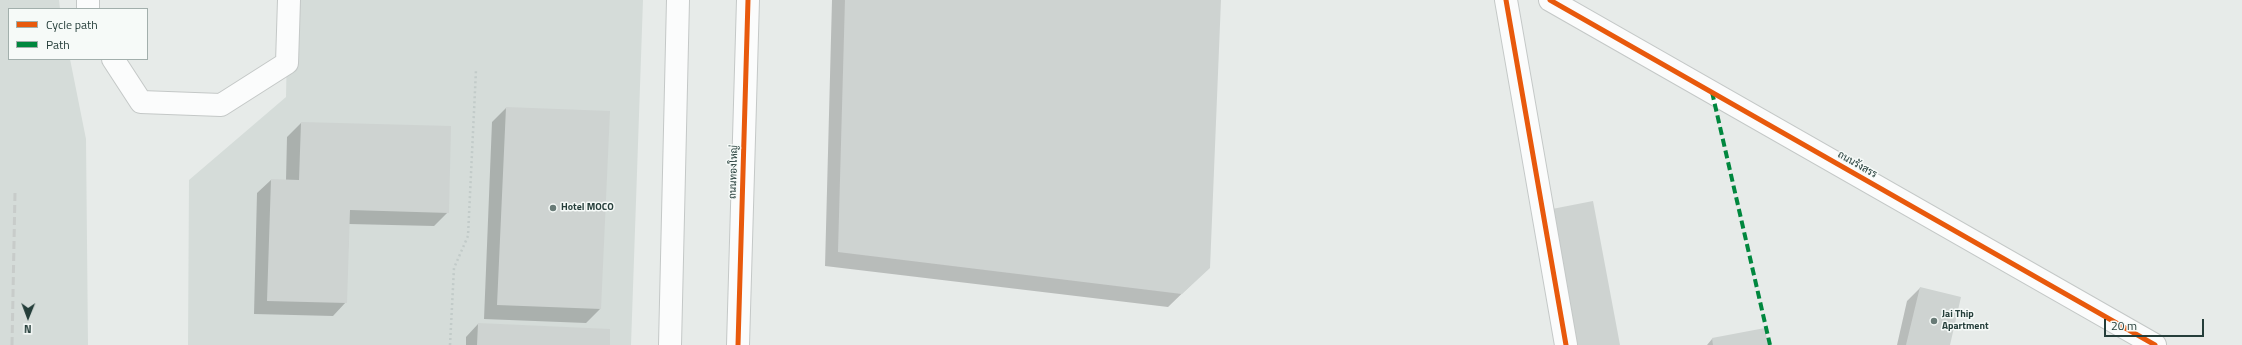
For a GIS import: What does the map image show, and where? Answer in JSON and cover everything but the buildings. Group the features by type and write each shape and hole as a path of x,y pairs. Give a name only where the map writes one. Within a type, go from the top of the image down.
{"street":[{"path":"114,60 141,102 222,104 287,63 289,0"},
{"path":"670,345 678,0"},
{"name":"ถนนทองใหญ่","path":"738,345 748,0"},
{"path":"1506,0 1566,345"},
{"name":"ถนนรังสรร","path":"1550,0 2155,345"}],"path":[{"path":"450,345 454,268 468,236 476,70"}],"shaded area":[{"path":"0,0 59,0 60,8 8,8 8,60 70,60 86,139 88,345 0,345"},
{"path":"288,0 643,0 631,345 188,345 189,180 286,97"}],"railway":[{"path":"12,345 15,192"}],"marked path":[{"path":"1712,92 1770,345"}],"cycle path":[{"path":"738,345 748,0"},
{"path":"1506,0 1566,345"},
{"path":"1550,0 2155,345"}],"place":[{"name":"Hotel MOCO","path":"553,208"},
{"name":"Jai Thip Apartment","path":"1934,321"}]}
